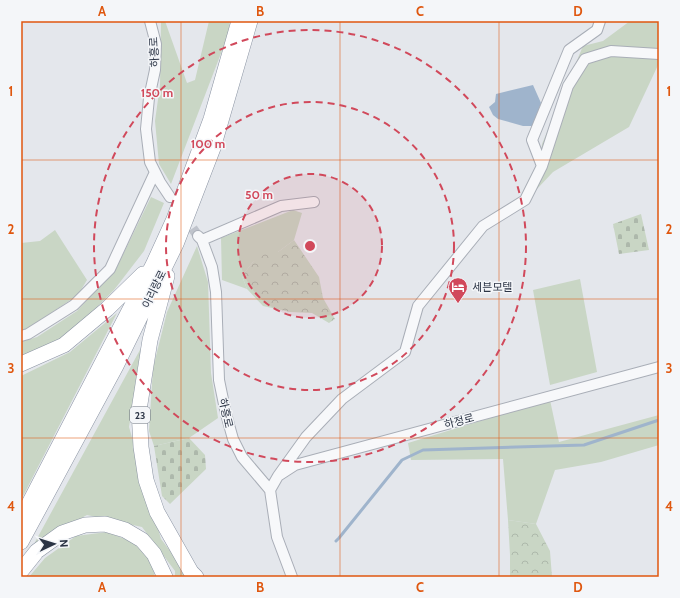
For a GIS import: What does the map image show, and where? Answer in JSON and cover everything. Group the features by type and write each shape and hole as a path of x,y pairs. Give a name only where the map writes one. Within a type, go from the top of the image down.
{"highway":[{"name":"아리랑로","path":"21,519 153,265 174,219 211,119 239,21"},
{"name":"아리랑로","path":"21,542 116,366 176,244 213,148 250,21"},
{"name":"23","path":"176,244 150,340 139,410 141,447 146,480 157,512 191,572 196,577"},
{"path":"21,364 64,345 107,308 153,265"},
{"path":"21,571 37,551 62,532 85,525 105,524 125,530 142,540 154,554 165,577"}],"street":[{"name":"하흥로","path":"150,21 156,44 155,70 149,98 146,129 150,162 160,182 170,197"},
{"path":"542,166 532,140 569,50 597,30 600,21"},
{"path":"278,476 306,437 342,399 405,352 418,306 483,226 525,200 542,166 568,86 585,59 611,51 659,54"},
{"path":"21,336 28,334 74,305 110,269 155,172"},
{"name":"하흥로","path":"270,490 242,457 231,433 219,380 216,292 213,273 200,238 281,206 314,202"},
{"name":"하정로","path":"270,490 278,476 296,465 659,367"},
{"path":"270,490 277,537 292,577"}],"green space":[{"path":"161,21 165,21 187,83 195,80 209,21 230,21 228,35 171,184 159,164 155,121 160,85"},
{"path":"630,21 659,21 659,63 629,127 553,172 537,189 542,144 583,46 603,41"},
{"path":"151,197 164,203 144,251 114,290 72,332 32,354 21,358 21,342 37,337 77,311 116,269"},
{"path":"293,210 302,213 294,240 278,252 253,262 242,276 247,289 222,280 221,238"},
{"path":"641,214 649,250 619,254 613,224"},
{"path":"55,230 87,280 78,295 27,329 21,331 21,243 40,241"},
{"path":"294,240 319,277 323,298 335,319 329,323 312,313 290,312 263,306 247,289 242,276 253,262 271,250 278,252"},
{"path":"197,246 208,282 211,373 218,418 189,438 154,446 149,431 153,368 167,312"},
{"path":"580,279 597,372 550,385 533,290"},
{"path":"117,313 21,500 21,376 70,352"},
{"path":"141,348 129,427 161,539 190,577 175,577 175,571 142,527 87,515 34,544"},
{"path":"550,400 559,442 659,415 659,445 601,462 555,470 536,524 508,520 503,459 411,460 408,443"},
{"path":"189,438 205,455 206,469 170,504 162,496 154,446"},
{"path":"508,520 536,524 550,551 552,577 510,577"},
{"path":"107,532 135,543 151,559 155,577 29,577 45,558 76,536"}],"water":[{"path":"533,85 541,103 533,126 523,126 498,119 493,115 489,107 495,102 496,94"}],"waterway":[{"path":"336,541 402,460 423,450 584,445 659,420"}],"tunnel":[{"path":"184,216 198,236"}],"place":[{"name":"세븐모텔","path":"458,304"}]}
